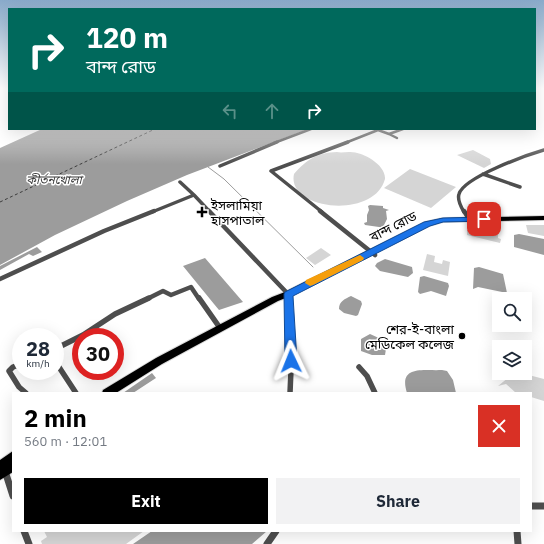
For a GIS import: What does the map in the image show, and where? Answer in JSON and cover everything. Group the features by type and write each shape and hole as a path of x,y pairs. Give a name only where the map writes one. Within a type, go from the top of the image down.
{"highway":[{"name":"বান্দ রোড","path":"109,392 159,360 275,299 295,293 433,224 470,221 544,219"},
{"name":"বান্দ রোড","path":"119,392 162,364 277,302 288,294"},
{"path":"4,469 12,458"}],"street":[{"path":"220,166 261,148 309,130"},
{"path":"373,254 271,171 378,130 397,138"},
{"path":"389,134 400,130"},
{"path":"470,221 459,200 459,194 468,185 483,174 511,161 544,150"},
{"path":"483,174 520,187"},
{"path":"180,182 288,294 291,370 290,392"},
{"path":"0,279 104,231 194,195"},
{"path":"64,344 83,335 115,314 163,291 171,295 191,287 220,328"},
{"path":"360,366 367,376 375,392"},
{"path":"64,374 75,392"},
{"path":"15,380 19,387 25,392"},
{"path":"4,469 12,493"},
{"path":"532,506 544,506"},
{"path":"24,532 29,544"},
{"path":"267,544 275,532"},
{"path":"517,532 518,544"}],"shaded area":[{"path":"473,150 490,159 491,164 484,168 457,155"},
{"path":"337,152 354,152 366,156 377,164 384,173 385,179 378,192 365,201 349,205 332,205 316,202 303,196 295,186 294,174 303,164 318,155"},
{"path":"410,169 456,187 431,208 384,188"},
{"path":"526,225 544,225 544,236 528,233"},
{"path":"489,227 493,228 494,233 498,234 498,238 501,239 500,243 467,235 467,230"},
{"path":"321,248 331,255 315,265 306,258"},
{"path":"427,254 435,256 434,262 442,264 443,260 450,262 448,276 423,270"},
{"path":"532,376 544,379 544,401 532,397 532,392 515,392 506,384 498,386 505,380 532,380"},
{"path":"44,532 143,532 126,544 42,544 41,541 47,537"}],"water":[{"name":"কীর্তনখোলা","path":"40,130 305,130 187,175 127,201 55,235 0,265 0,148"},
{"path":"368,206 383,206 383,208 389,210 386,211 387,219 384,225 387,226 386,228 365,225 364,223 367,222 369,210"},
{"path":"519,234 544,239 544,255 514,247 514,235"},
{"path":"37,247 42,252 33,256 29,254 0,270 0,266"},
{"path":"205,258 243,302 219,310 183,266"},
{"path":"385,259 412,267 413,273 408,277 380,271 375,266 377,263"},
{"path":"479,267 503,274 507,292 478,287 473,289 474,268"},
{"path":"424,276 448,283 449,286 446,296 431,291 420,294 418,292 420,277"},
{"path":"351,296 361,301 362,304 358,315 356,316 344,313 339,309 341,302"},
{"path":"370,334 381,339 386,349 385,355 372,355 361,351 361,339"},
{"path":"414,371 447,371 453,380 456,392 407,392 405,384 406,378"},
{"path":"152,373 156,378 135,392 124,392"},
{"path":"151,532 266,532 252,544 133,544"}],"waterway":[{"path":"208,167 224,179 313,267"}],"ferry route":[{"path":"0,202 153,130"}],"slow traffic":[{"path":"310,283 360,258"}],"place":[{"name":"ইসলামিয়া হাসপাতাল","path":"202,212"},
{"name":"শের-ই-বাংলা মেডিকেল কলেজ","path":"462,336"}],"route":[{"path":"291,361 288,294 427,224 443,220 484,219"}]}
